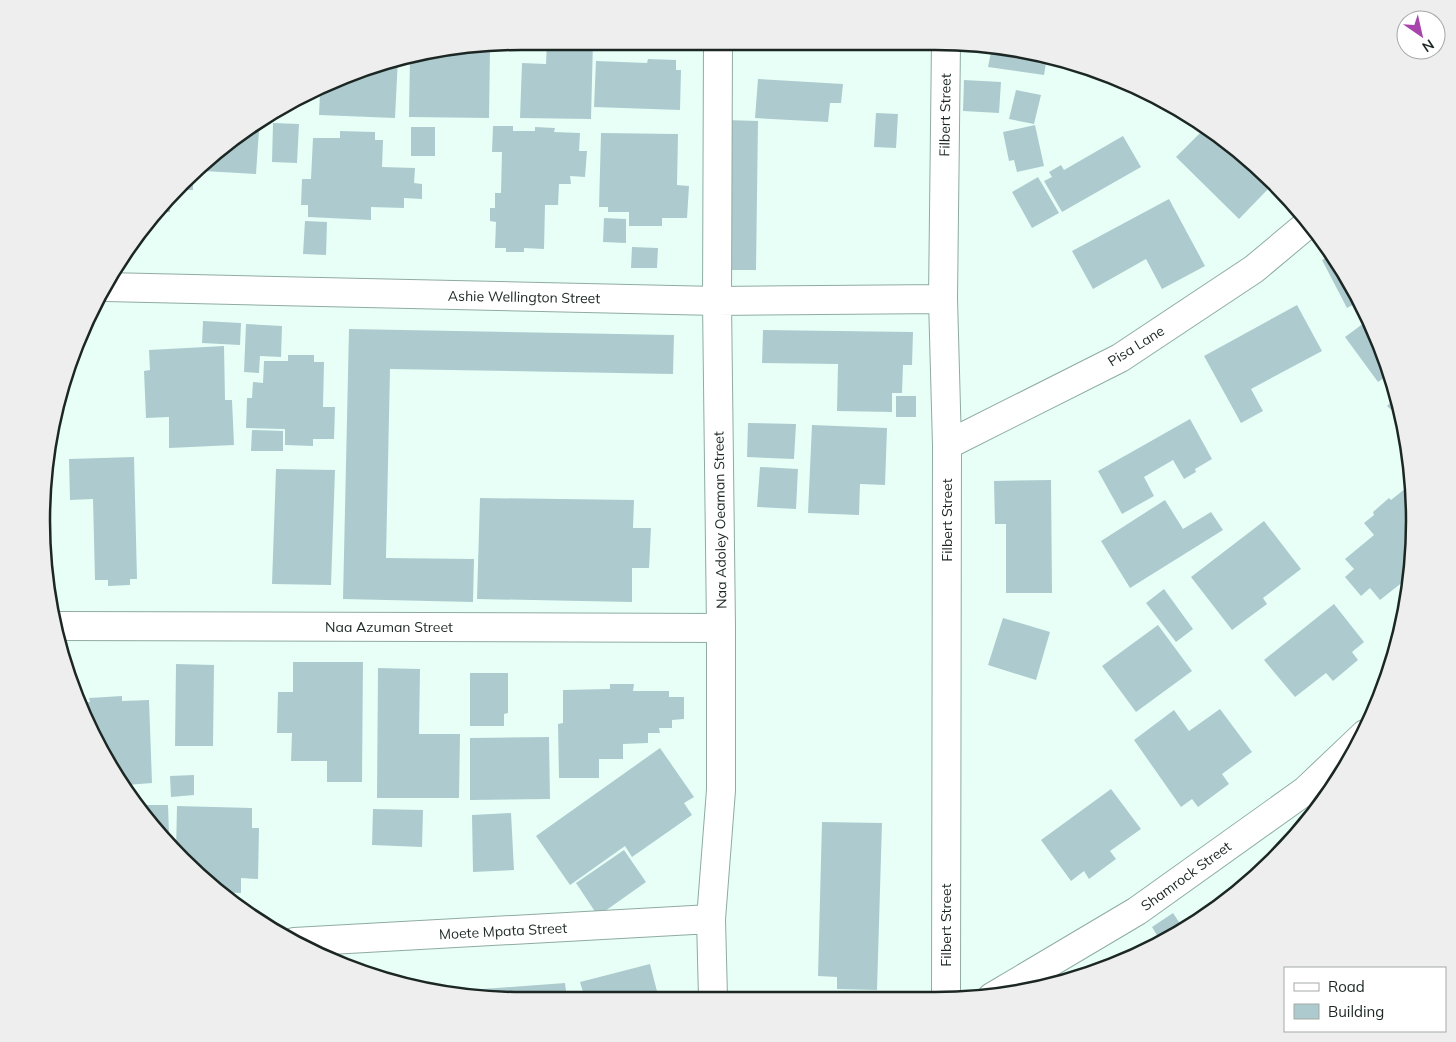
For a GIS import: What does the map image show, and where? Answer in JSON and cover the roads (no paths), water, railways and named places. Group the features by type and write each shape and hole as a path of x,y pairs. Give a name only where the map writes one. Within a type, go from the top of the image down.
{"street":[{"name":"Naa Adoley Oeaman Street","path":"713,992 711,919 721,790 717,301 718,50"},
{"name":"Filbert Street","path":"946,50 943,299 948,445 946,992"},
{"name":"Pisa Lane","path":"948,445 1120,358 1254,269 1304,228"},
{"name":"Ashie Wellington Street","path":"113,286 717,301 943,299"},
{"name":"Naa Azuman Street","path":"62,626 721,628"},
{"name":"Shamrock Street","path":"1011,986 1137,911 1305,791 1344,754"},
{"name":"Moete Mpata Street","path":"309,941 711,919"}]}
